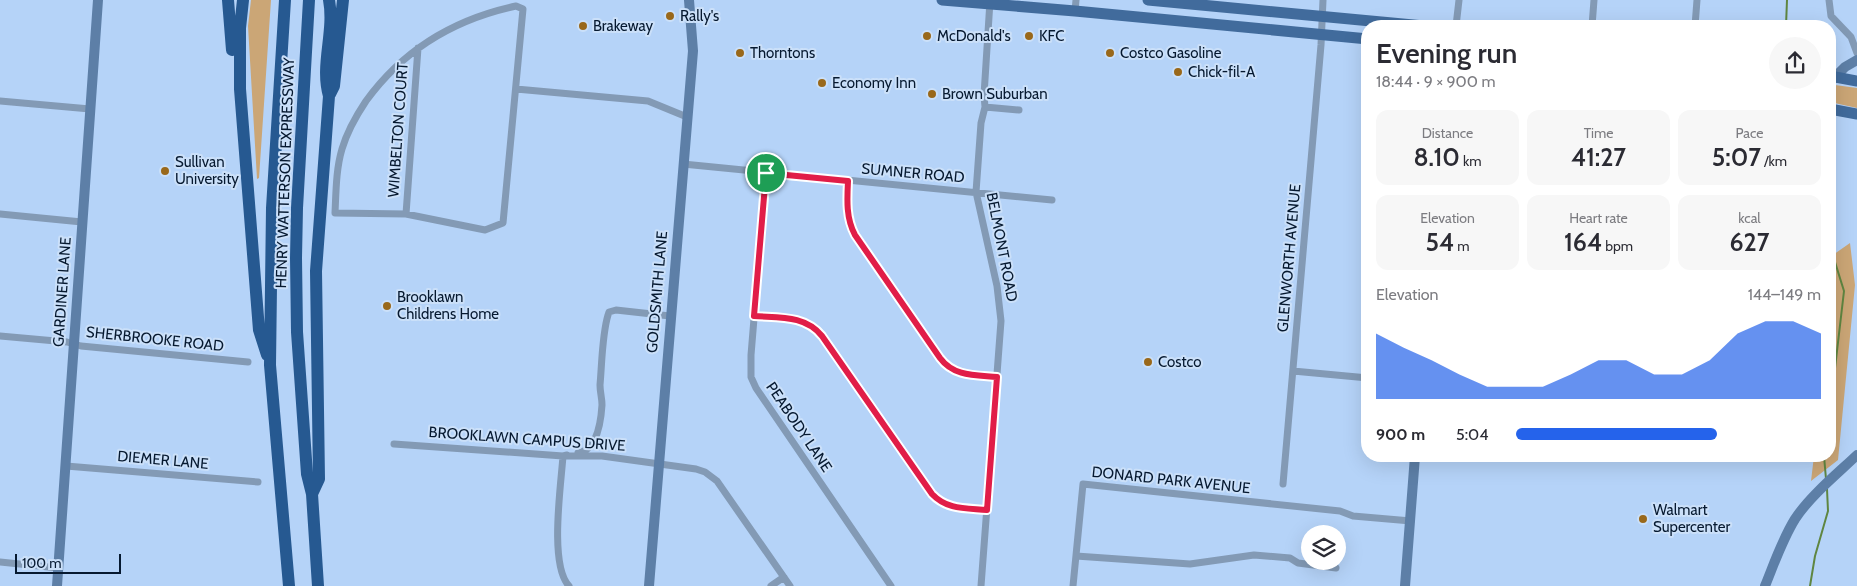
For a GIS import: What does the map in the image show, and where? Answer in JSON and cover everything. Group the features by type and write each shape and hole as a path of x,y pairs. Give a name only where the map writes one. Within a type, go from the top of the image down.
{"highway":[{"path":"228,0 235,83 240,89"},
{"path":"243,0 240,28 240,89 259,330 270,365"},
{"name":"HENRY WATTERSON EXPRESSWAY","path":"285,0 272,208 270,365 289,586"},
{"name":"HENRY WATTERSON EXPRESSWAY","path":"309,0 296,208 296,267 300,398 307,474 312,494 318,586"},
{"path":"312,494 319,478 316,271 329,96 326,84 330,34 329,0"},
{"path":"329,96 334,86 343,0"}],"main road":[{"path":"942,0 1076,5 1361,38"},
{"path":"1148,0 1361,20"},
{"path":"1836,79 1857,81"},
{"path":"1836,110 1857,114"}],"street":[{"name":"GARDINER LANE","path":"57,586 98,0"},
{"name":"GOLDSMITH LANE","path":"648,586 693,50 689,0"},
{"name":"GLENWORTH AVENUE","path":"1283,484 1322,35 1323,0"},
{"path":"1457,20 1459,0"},
{"path":"1592,20 1594,0"},
{"path":"1695,20 1697,0"},
{"path":"1829,0 1831,16 1835,20"},
{"name":"BELMONT ROAD","path":"981,586 997,377 1000,308 976,192 981,123 985,107 984,95 990,2"},
{"path":"516,6 523,9 504,223 485,230 406,214 335,213 342,150 349,132 375,90 391,72 418,48 459,24 497,10 516,6"},
{"path":"1836,22 1850,37 1857,53"},
{"name":"WIMBELTON COURT","path":"406,214 418,48"},
{"path":"1836,75 1857,60"},
{"path":"516,89 648,101 687,117"},
{"path":"0,100 90,109"},
{"path":"985,107 1019,110"},
{"name":"SUMNER ROAD","path":"682,164 1052,200"},
{"name":"PEABODY LANE","path":"766,173 750,367 751,377 756,388 891,586"},
{"path":"848,181 847,209 849,223 855,235 940,358 949,368 956,372 997,377"},
{"path":"0,214 82,222"},
{"path":"569,586 562,577 559,567 557,544 563,456 587,451 593,441 602,407 600,388 607,318 610,312 616,310 670,316"},
{"path":"754,316 796,319 813,326 939,502 946,505 987,510"},
{"name":"SHERBROOKE ROAD","path":"0,336 248,362"},
{"path":"1293,372 1361,377"},
{"name":"BROOKLAWN CAMPUS DRIVE","path":"394,444 563,456 602,456 658,464"},
{"path":"1765,586 1790,528 1808,504 1857,455"},
{"path":"1405,586 1415,462"},
{"path":"658,464 696,469 713,477 790,586"},
{"name":"DIEMER LANE","path":"66,466 258,482"},
{"name":"DONARD PARK AVENUE","path":"1076,556 1083,484 1340,511 1353,516 1410,521"},
{"path":"1072,586 1076,556 1190,564 1254,555 1290,558 1301,563"},
{"path":"0,562 58,568"},
{"path":"770,586 784,577"}],"shaded area":[{"path":"251,0 271,0 259,178 257,179 248,26"},
{"path":"1836,85 1857,88 1857,108 1836,103"},
{"path":"1850,243 1855,285 1838,460 1836,462 1836,253"},
{"path":"1813,462 1835,462 1811,481"}],"waterway":[{"path":"1786,20 1787,0"},
{"path":"1836,265 1844,291 1836,360"},
{"path":"1825,462 1826,479"},
{"path":"1810,586 1815,556 1828,511 1827,489"}],"place":[{"name":"Rally's","path":"670,16"},
{"name":"Brakeway","path":"583,26"},
{"name":"McDonald's","path":"927,36"},
{"name":"KFC","path":"1029,36"},
{"name":"Thorntons","path":"740,53"},
{"name":"Costco Gasoline","path":"1110,53"},
{"name":"Chick-fil-A","path":"1178,72"},
{"name":"Economy Inn","path":"822,83"},
{"name":"Brown Suburban","path":"932,94"},
{"name":"Sullivan University","path":"165,171"},
{"name":"Brooklawn Childrens Home","path":"387,306"},
{"name":"Costco","path":"1148,362"},
{"name":"Walmart Supercenter","path":"1643,519"}],"route":[{"path":"766,173 848,181 847,209 849,223 855,235 944,364 956,372 964,374 997,377 987,510 956,508 939,502 813,326 802,320 754,316 766,173"}]}
